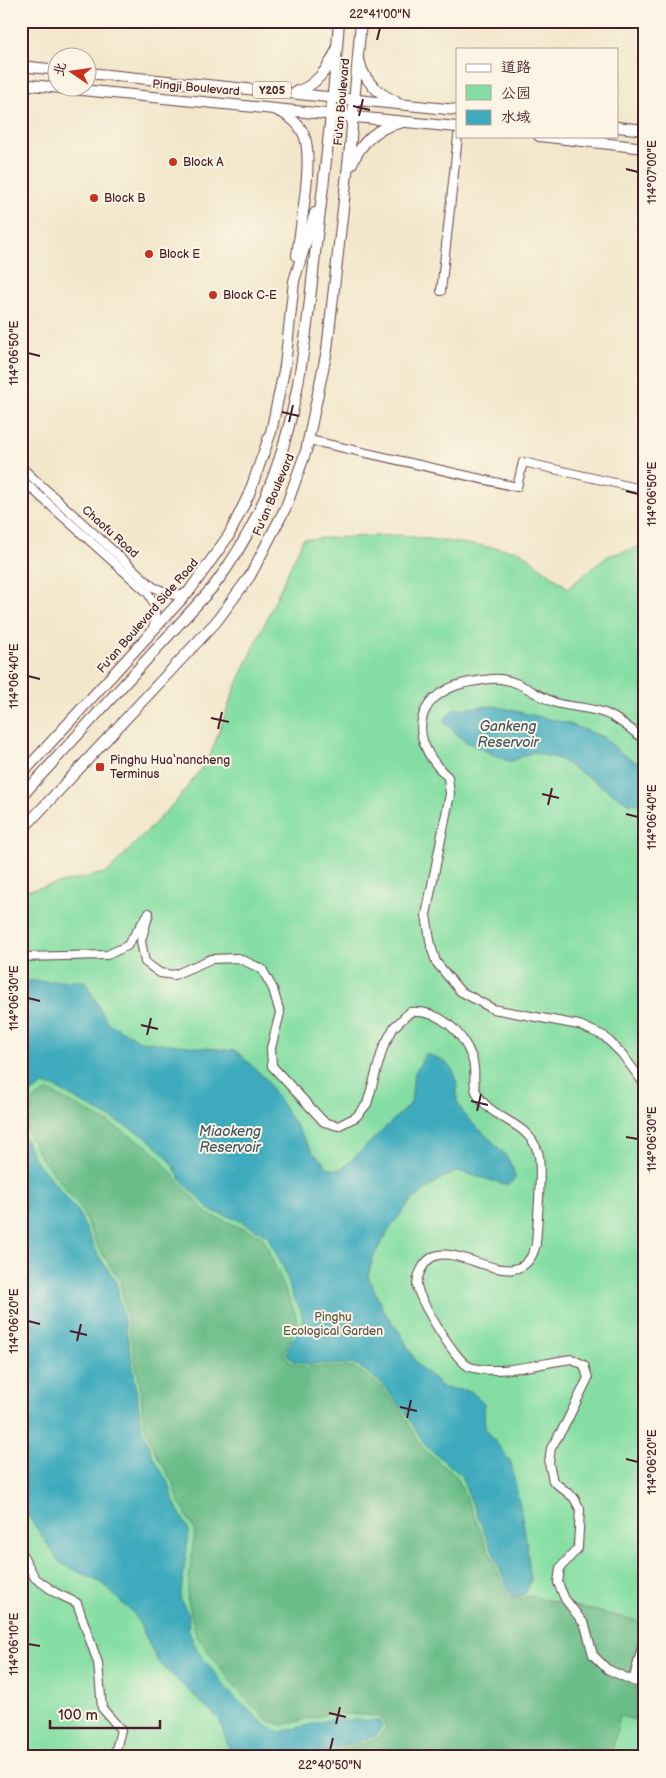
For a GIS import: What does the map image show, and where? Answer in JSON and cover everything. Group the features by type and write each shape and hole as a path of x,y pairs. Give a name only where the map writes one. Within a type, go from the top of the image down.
{"main road":[{"name":"Fu'an Boulevard","path":"21,796 165,641 227,569 249,532 279,464 303,360 333,96 339,21"},
{"name":"Fu'an Boulevard","path":"21,831 228,608 255,568 294,488 309,440 327,350 354,116 361,21"},
{"path":"293,92 306,88 323,73 332,59 338,43"},
{"path":"359,56 361,66 368,80 385,96 400,104"},
{"path":"21,66 48,69"},
{"name":"Pingji Boulevard","path":"98,73 456,110"},
{"name":"Pingji Boulevard","path":"21,84 456,127"},
{"path":"265,107 292,119 302,132 308,146 294,281"},
{"path":"347,175 355,155 368,139 384,128 411,122"},
{"path":"618,127 645,130"},
{"path":"557,138 645,148"},
{"name":"Fu'an Boulevard Side Road","path":"21,775 190,590 229,535 249,494 266,451 281,388 294,281 322,191"},
{"path":"97,692 165,641"}],"street":[{"path":"441,292 458,138"},
{"path":"309,440 517,487 523,462 641,488 645,486"},
{"name":"Chaofu Road","path":"21,467 154,587 174,596 190,590"},
{"name":"Chaofu Road","path":"21,478 148,593 155,607 156,615 150,634"},
{"path":"645,740 610,715 554,702 520,684 499,678 462,682 446,688 429,704 420,725 423,746 435,766 448,777 450,794 426,915 431,946 436,962 460,991 493,1009 579,1024 604,1036 622,1054 645,1085"},
{"path":"21,957 108,955 118,952 127,946 150,913 141,941 145,962 160,973 174,975 211,960 238,958 262,969 273,989 280,1013 271,1048 272,1066 324,1122 338,1126 356,1117 368,1104 383,1048 394,1027 410,1012 424,1011 441,1017 461,1036 473,1060 474,1089 488,1107 521,1127 532,1138 539,1154 536,1244 532,1258 525,1266 506,1269 443,1255 431,1258 421,1270 417,1285 444,1340 467,1366 488,1371 572,1359 584,1365 588,1378 566,1423 551,1448 549,1463 553,1481 574,1498 580,1509 578,1548 560,1568 558,1583 565,1600 585,1625 594,1654 607,1669 645,1685"},
{"path":"21,1552 35,1578 56,1593 76,1602 82,1613 101,1676 102,1708 121,1730 114,1757"},
{"path":"632,1681 645,1636"}],"green space":[{"name":"Pinghu Ecological Garden","path":"399,535 520,551 568,588 608,556 645,545 645,1757 21,1757 21,892 108,872 178,799 209,758 234,691 303,539"},
{"path":"48,1091 109,1123 150,1148 207,1214 262,1236 295,1313 297,1324 283,1353 291,1363 302,1366 355,1368 379,1385 401,1410 423,1449 457,1477 510,1600 530,1596 643,1622 628,1685 645,1692 645,1722 620,1716 612,1751 622,1757 316,1757 377,1739 386,1728 380,1716 331,1713 283,1725 267,1720 240,1693 196,1635 187,1597 195,1531 179,1501 175,1487 152,1446 144,1423 141,1390 120,1280 99,1249 80,1207 42,1159 26,1130 33,1100"}],"water":[{"name":"Gankeng Reservoir","path":"494,706 567,723 603,737 621,753 645,767 645,805 628,803 559,759 533,752 510,762 464,741 443,721 454,709"},
{"name":"Miaokeng Reservoir","path":"21,981 85,981 107,1022 140,1041 236,1051 265,1078 312,1151 330,1169 342,1169 411,1103 414,1074 426,1054 444,1061 452,1068 456,1080 457,1101 463,1113 507,1157 515,1179 508,1185 458,1171 440,1179 409,1203 391,1227 373,1257 368,1276 385,1313 400,1333 418,1365 444,1388 471,1391 484,1403 485,1428 511,1462 525,1532 531,1580 525,1594 512,1598 460,1474 426,1446 405,1412 381,1383 357,1365 302,1363 293,1361 286,1353 292,1339 304,1327 301,1310 293,1297 285,1271 267,1235 236,1219 211,1211 181,1180 169,1159 146,1137 54,1087 44,1085 22,1099 21,1120"},
{"path":"21,1130 33,1157 78,1212 98,1255 116,1281 132,1359 141,1426 153,1457 170,1486 174,1502 189,1531 180,1599 189,1615 188,1629 198,1652 230,1693 265,1725 281,1732 332,1719 379,1721 382,1726 376,1736 306,1757 232,1757 219,1719 158,1662 135,1615 100,1582 60,1563 21,1505"}],"place":[{"name":"Block A","path":"173,162"},
{"name":"Block B","path":"94,198"},
{"name":"Block E","path":"149,254"},
{"name":"Block C-E","path":"213,295"},
{"name":"Pinghu Hua‘nancheng Terminus","path":"100,767"}]}
